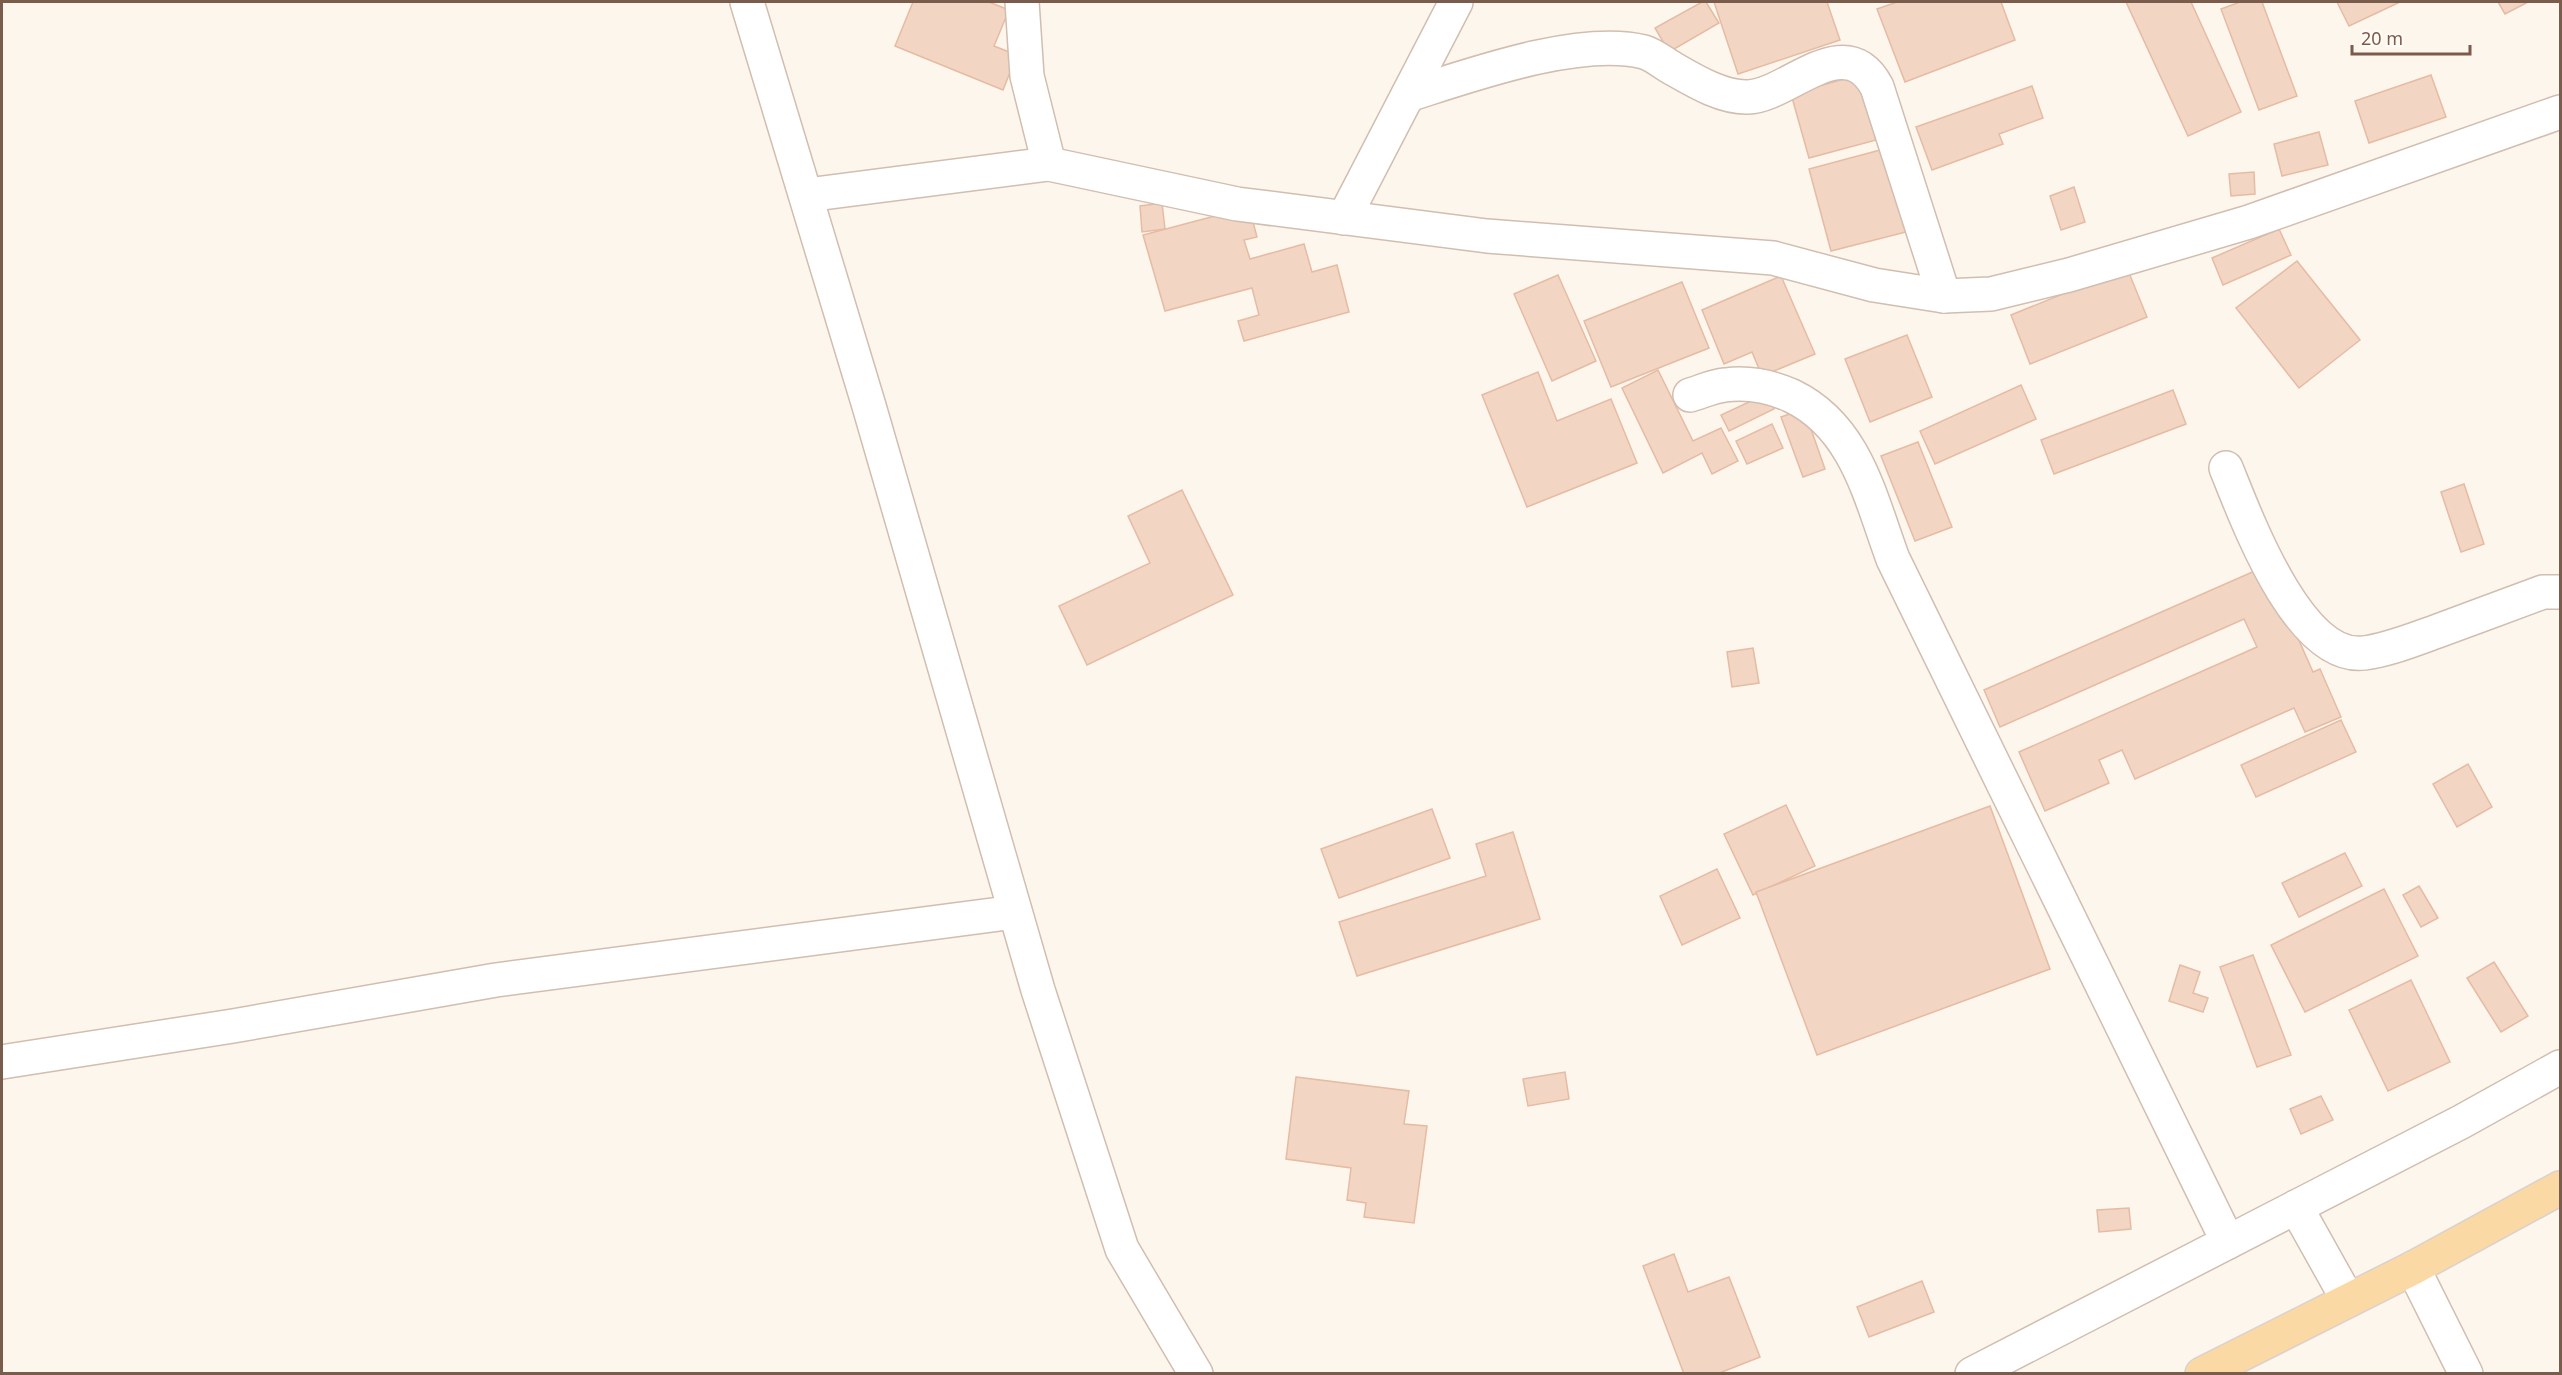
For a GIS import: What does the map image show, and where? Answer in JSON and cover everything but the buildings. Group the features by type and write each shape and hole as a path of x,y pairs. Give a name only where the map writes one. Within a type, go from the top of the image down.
{"main road":[{"path":"2202,1374 2413,1268 2560,1188"}],"street":[{"path":"747,2 807,195 1015,912 1122,1249 1196,1374"},
{"path":"1022,2 1027,76 1049,165"},
{"path":"1344,218 1456,2"},
{"path":"1408,95 1505,64 1576,52 1621,48 1647,53 1714,89 1738,97 1751,97 1762,93 1815,68 1838,63 1855,66 1871,75 1877,87 1944,296"},
{"path":"807,195 1049,165 1238,204 1487,236 1773,258 1874,285 1944,296 1991,294 2069,275 2250,222 2560,112"},
{"path":"1690,395 1725,385 1768,385 1805,403 1836,428 1858,464 1904,580 2228,1242"},
{"path":"2226,468 2266,564 2306,624 2334,647 2363,654 2402,644 2543,592 2560,592"},
{"path":"2,1062 233,1026 496,980 1015,912"},
{"path":"1972,1374 2296,1207 2560,1067"},
{"path":"2296,1207 2348,1300"},
{"path":"2413,1268 2466,1374"}]}
